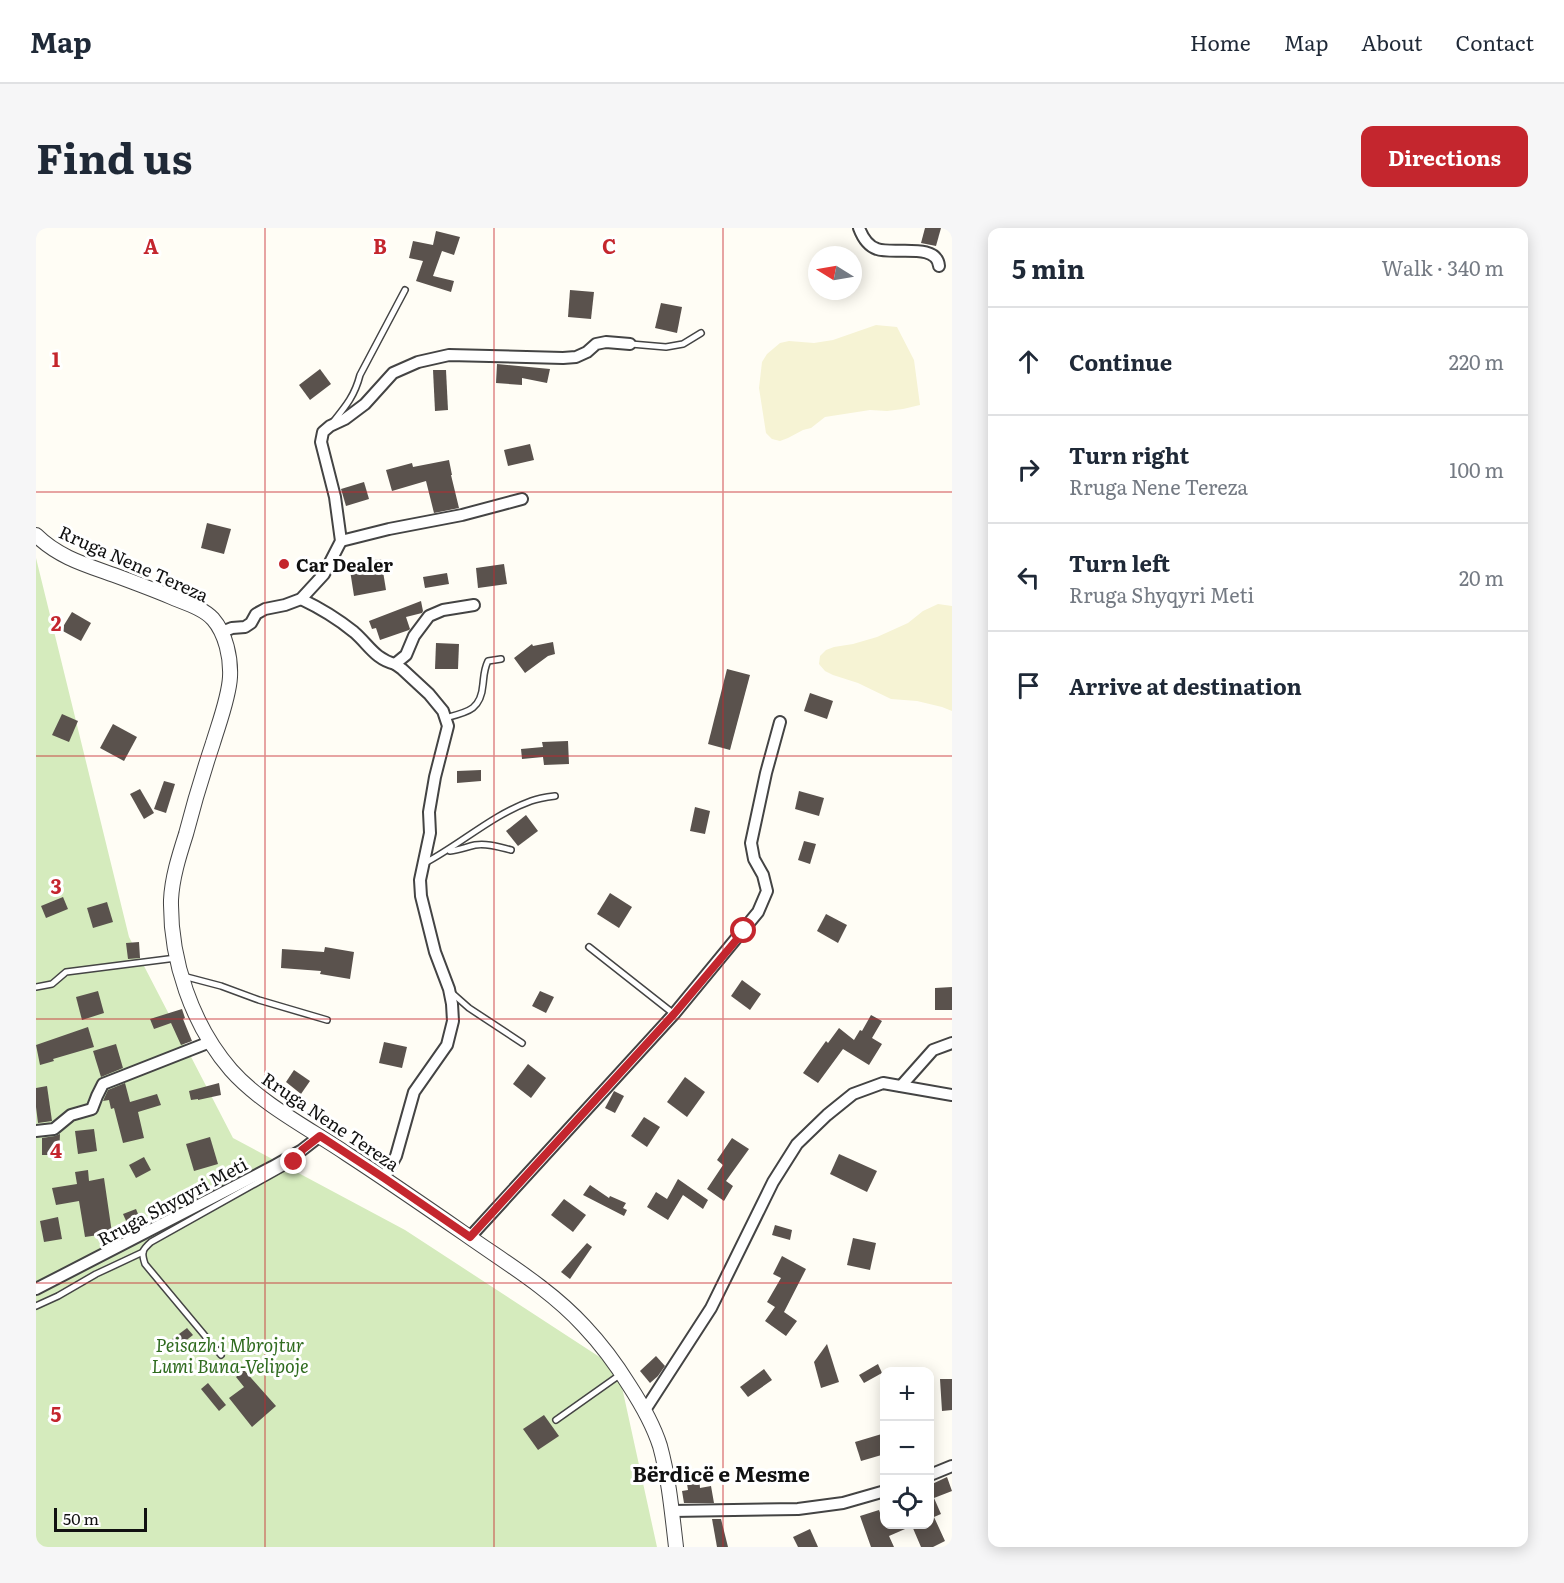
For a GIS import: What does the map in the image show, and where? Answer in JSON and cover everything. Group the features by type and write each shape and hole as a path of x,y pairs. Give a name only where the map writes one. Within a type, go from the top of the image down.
{"street":[{"path":"859,228 864,239 877,249 933,254 939,260 939,266"},
{"path":"222,632 245,627 256,614 265,609 301,599 324,574 341,541 335,497 321,442 323,432 365,404 393,373 418,362 449,355 570,358 587,352 596,344 606,342 630,344"},
{"path":"341,541 389,529 462,516 522,499"},
{"name":"Rruga Nene Tereza","path":"36,536 59,554 196,607 212,617 222,632 229,654 230,678 220,720 175,871 172,908 185,992 210,1042 231,1070 269,1103 470,1237 551,1295 584,1325 622,1374 645,1410 659,1444 672,1511 676,1547"},
{"path":"301,599 337,618 384,661 402,669 429,694 443,711 448,726 435,777 429,812 430,833 420,880 421,896 435,952 449,989 453,1021 447,1045 414,1092 396,1156 384,1178"},
{"path":"395,664 406,655 414,636 429,616 443,610 474,605"},
{"path":"470,1237 674,1014 758,912 767,891 763,875 754,859 751,843 780,722"},
{"path":"36,1131 54,1129 71,1115 92,1109 103,1084 210,1042"},
{"path":"901,1086 933,1050 952,1043"},
{"path":"645,1410 711,1308 773,1182 797,1144 853,1094 883,1083 952,1095"},
{"name":"Rruga Shyqyri Meti","path":"36,1289 272,1167 302,1150 320,1136"},
{"path":"934,1473 952,1466"},
{"path":"672,1511 798,1509 843,1503 880,1492"}],"lane":[{"path":"330,426 351,399 360,375 405,290"},
{"path":"630,344 666,347 683,344 700,333"},
{"path":"445,718 465,713 475,707 481,698 483,670 488,661 501,658"},
{"path":"424,864 515,809 532,801 555,796"},
{"path":"448,851 475,845 491,845 511,850"},
{"path":"588,947 674,1014"},
{"path":"36,987 52,984 66,972 178,958"},
{"path":"181,976 221,986 327,1020"},
{"path":"449,989 469,1008 522,1043"},
{"path":"221,1355 145,1264 143,1249 151,1242 294,1162 300,1157 302,1150"},
{"path":"36,1306 143,1252"},
{"path":"556,1420 622,1374"}],"shaded area":[{"path":"876,325 897,327 914,360 920,405 903,409 870,410 825,417 811,428 788,438 780,441 772,439 766,433 759,388 762,362 767,354 780,343 789,341 814,343 833,340"},
{"path":"938,604 952,606 952,711 917,701 891,699 858,683 833,675 819,664 820,656 826,650 877,637 908,623 923,611"}],"green space":[{"name":"Peisazh i Mbrojtur Lumi Buna-Velipoje","path":"36,558 129,937 233,1138 405,1230 618,1369 657,1547 36,1547"}],"building":[{"path":"925,228 941,228 936,246 921,243"},
{"path":"436,231 460,237 454,255 442,251 433,276 454,281 451,292 416,281 423,261 409,258 413,241 433,245"},
{"path":"570,290 594,292 591,319 568,317"},
{"path":"661,303 682,307 677,333 655,328"},
{"path":"497,364 550,369 547,383 522,378 522,385 496,383"},
{"path":"320,369 331,384 310,400 299,385"},
{"path":"433,370 446,370 448,410 435,411"},
{"path":"530,444 534,460 508,466 504,450"},
{"path":"449,460 459,508 434,513 426,481 392,491 386,470 412,463 413,467"},
{"path":"364,482 369,499 346,506 341,489"},
{"path":"207,523 231,529 224,554 201,548"},
{"path":"381,559 386,590 354,596 349,564"},
{"path":"504,564 507,584 478,588 476,568"},
{"path":"447,573 449,584 425,588 423,577"},
{"path":"421,601 422,613 406,617 409,630 380,640 376,628 372,629 369,621"},
{"path":"72,612 91,623 81,641 61,630"},
{"path":"553,642 555,654 548,656 525,673 514,658 532,644 533,646"},
{"path":"436,643 459,644 458,669 435,669"},
{"path":"727,669 750,675 730,750 708,744"},
{"path":"810,693 833,701 827,719 804,711"},
{"path":"62,714 78,721 69,742 52,735"},
{"path":"113,724 137,737 124,761 100,748"},
{"path":"568,741 569,764 544,765 543,757 522,759 521,749 543,747 542,742"},
{"path":"481,770 481,781 457,783 457,771"},
{"path":"164,781 175,784 166,813 154,809"},
{"path":"140,789 154,813 144,819 130,794"},
{"path":"799,791 824,798 819,816 795,809"},
{"path":"695,807 710,811 705,834 690,831"},
{"path":"526,815 538,831 518,846 506,831"},
{"path":"804,841 816,844 810,864 798,860"},
{"path":"610,893 632,907 619,928 597,914"},
{"path":"63,897 68,909 46,918 41,906"},
{"path":"107,902 113,922 93,928 87,908"},
{"path":"826,914 847,925 838,943 817,931"},
{"path":"139,942 140,958 128,959 126,943"},
{"path":"325,947 354,952 350,979 320,974 321,971 281,968 282,949 324,952"},
{"path":"742,980 761,994 750,1010 731,996"},
{"path":"952,987 952,1010 935,1010 935,988"},
{"path":"98,991 104,1013 82,1020 76,997"},
{"path":"540,991 554,997 546,1013 532,1006"},
{"path":"182,1009 185,1018 183,1019 192,1041 181,1045 171,1023 154,1029 150,1019"},
{"path":"871,1015 882,1021 872,1038 882,1044 869,1065 843,1049 818,1083 803,1073 826,1041 828,1043 839,1028 854,1040"},
{"path":"88,1027 94,1047 40,1065 36,1045"},
{"path":"384,1042 407,1047 402,1068 379,1063"},
{"path":"116,1044 123,1068 101,1077 93,1051"},
{"path":"528,1064 546,1078 531,1098 513,1084"},
{"path":"294,1070 310,1081 301,1094 286,1082"},
{"path":"685,1077 705,1092 687,1117 667,1102"},
{"path":"125,1083 130,1102 157,1094 161,1105 138,1112 144,1138 123,1143 114,1108 111,1109 109,1100 103,1101 108,1090"},
{"path":"219,1083 221,1095 191,1100 189,1091"},
{"path":"47,1086 52,1121 38,1123 36,1088"},
{"path":"614,1091 624,1096 615,1113 605,1108"},
{"path":"644,1117 660,1127 647,1147 631,1136"},
{"path":"94,1129 97,1151 78,1154 75,1131"},
{"path":"60,1134 59,1155 42,1155 42,1138"},
{"path":"210,1137 218,1164 194,1171 186,1144"},
{"path":"732,1138 749,1149 726,1181 733,1186 724,1201 707,1189 723,1165 717,1160"},
{"path":"839,1154 877,1171 867,1192 830,1174"},
{"path":"144,1157 151,1170 136,1178 129,1165"},
{"path":"88,1170 89,1181 104,1178 112,1233 85,1237 79,1201 56,1205 52,1188 77,1184 75,1172"},
{"path":"678,1179 708,1200 703,1209 683,1195 668,1220 647,1207 656,1192 667,1199"},
{"path":"590,1185 609,1198 610,1196 626,1203 623,1208 627,1210 624,1216 583,1195"},
{"path":"564,1199 586,1215 573,1232 551,1215"},
{"path":"136,1209 143,1226 131,1232 123,1214"},
{"path":"58,1217 62,1239 44,1242 40,1221"},
{"path":"775,1225 792,1230 790,1240 772,1235"},
{"path":"853,1238 876,1243 870,1270 847,1265"},
{"path":"587,1243 592,1247 570,1279 561,1272"},
{"path":"782,1256 806,1269 784,1312 797,1321 786,1336 765,1321 775,1307 767,1302 781,1278 773,1274"},
{"path":"187,1328 193,1335 169,1354 163,1346"},
{"path":"827,1344 839,1382 821,1388 814,1362"},
{"path":"656,1356 665,1366 650,1383 640,1371"},
{"path":"878,1364 880,1368 880,1374 864,1383 859,1375"},
{"path":"764,1369 772,1380 748,1397 740,1387"},
{"path":"244,1370 276,1406 252,1427 229,1398 244,1387 236,1377"},
{"path":"940,1379 952,1379 952,1410 942,1411"},
{"path":"208,1383 226,1405 219,1411 201,1389"},
{"path":"544,1415 559,1436 538,1450 523,1429"},
{"path":"880,1434 880,1455 861,1461 855,1442"},
{"path":"699,1476 700,1488 711,1486 714,1503 684,1503 682,1491 688,1490 686,1478"},
{"path":"947,1477 952,1491 934,1498 934,1483"},
{"path":"934,1498 941,1514 934,1517"},
{"path":"879,1510 880,1529 905,1529 889,1536 894,1547 871,1547 860,1516"},
{"path":"934,1517 945,1541 933,1547 921,1547 913,1529 934,1529"},
{"path":"712,1519 721,1519 728,1547 717,1547"},
{"path":"810,1529 818,1547 798,1547 793,1537"}],"place":[{"name":"Car Dealer","path":"284,564"}],"district":[{"name":"Bërdicë e Mesme","path":"721,1472"}],"route":[{"path":"294,1162 300,1157 302,1150 320,1136 470,1237 674,1014 744,931"}]}
